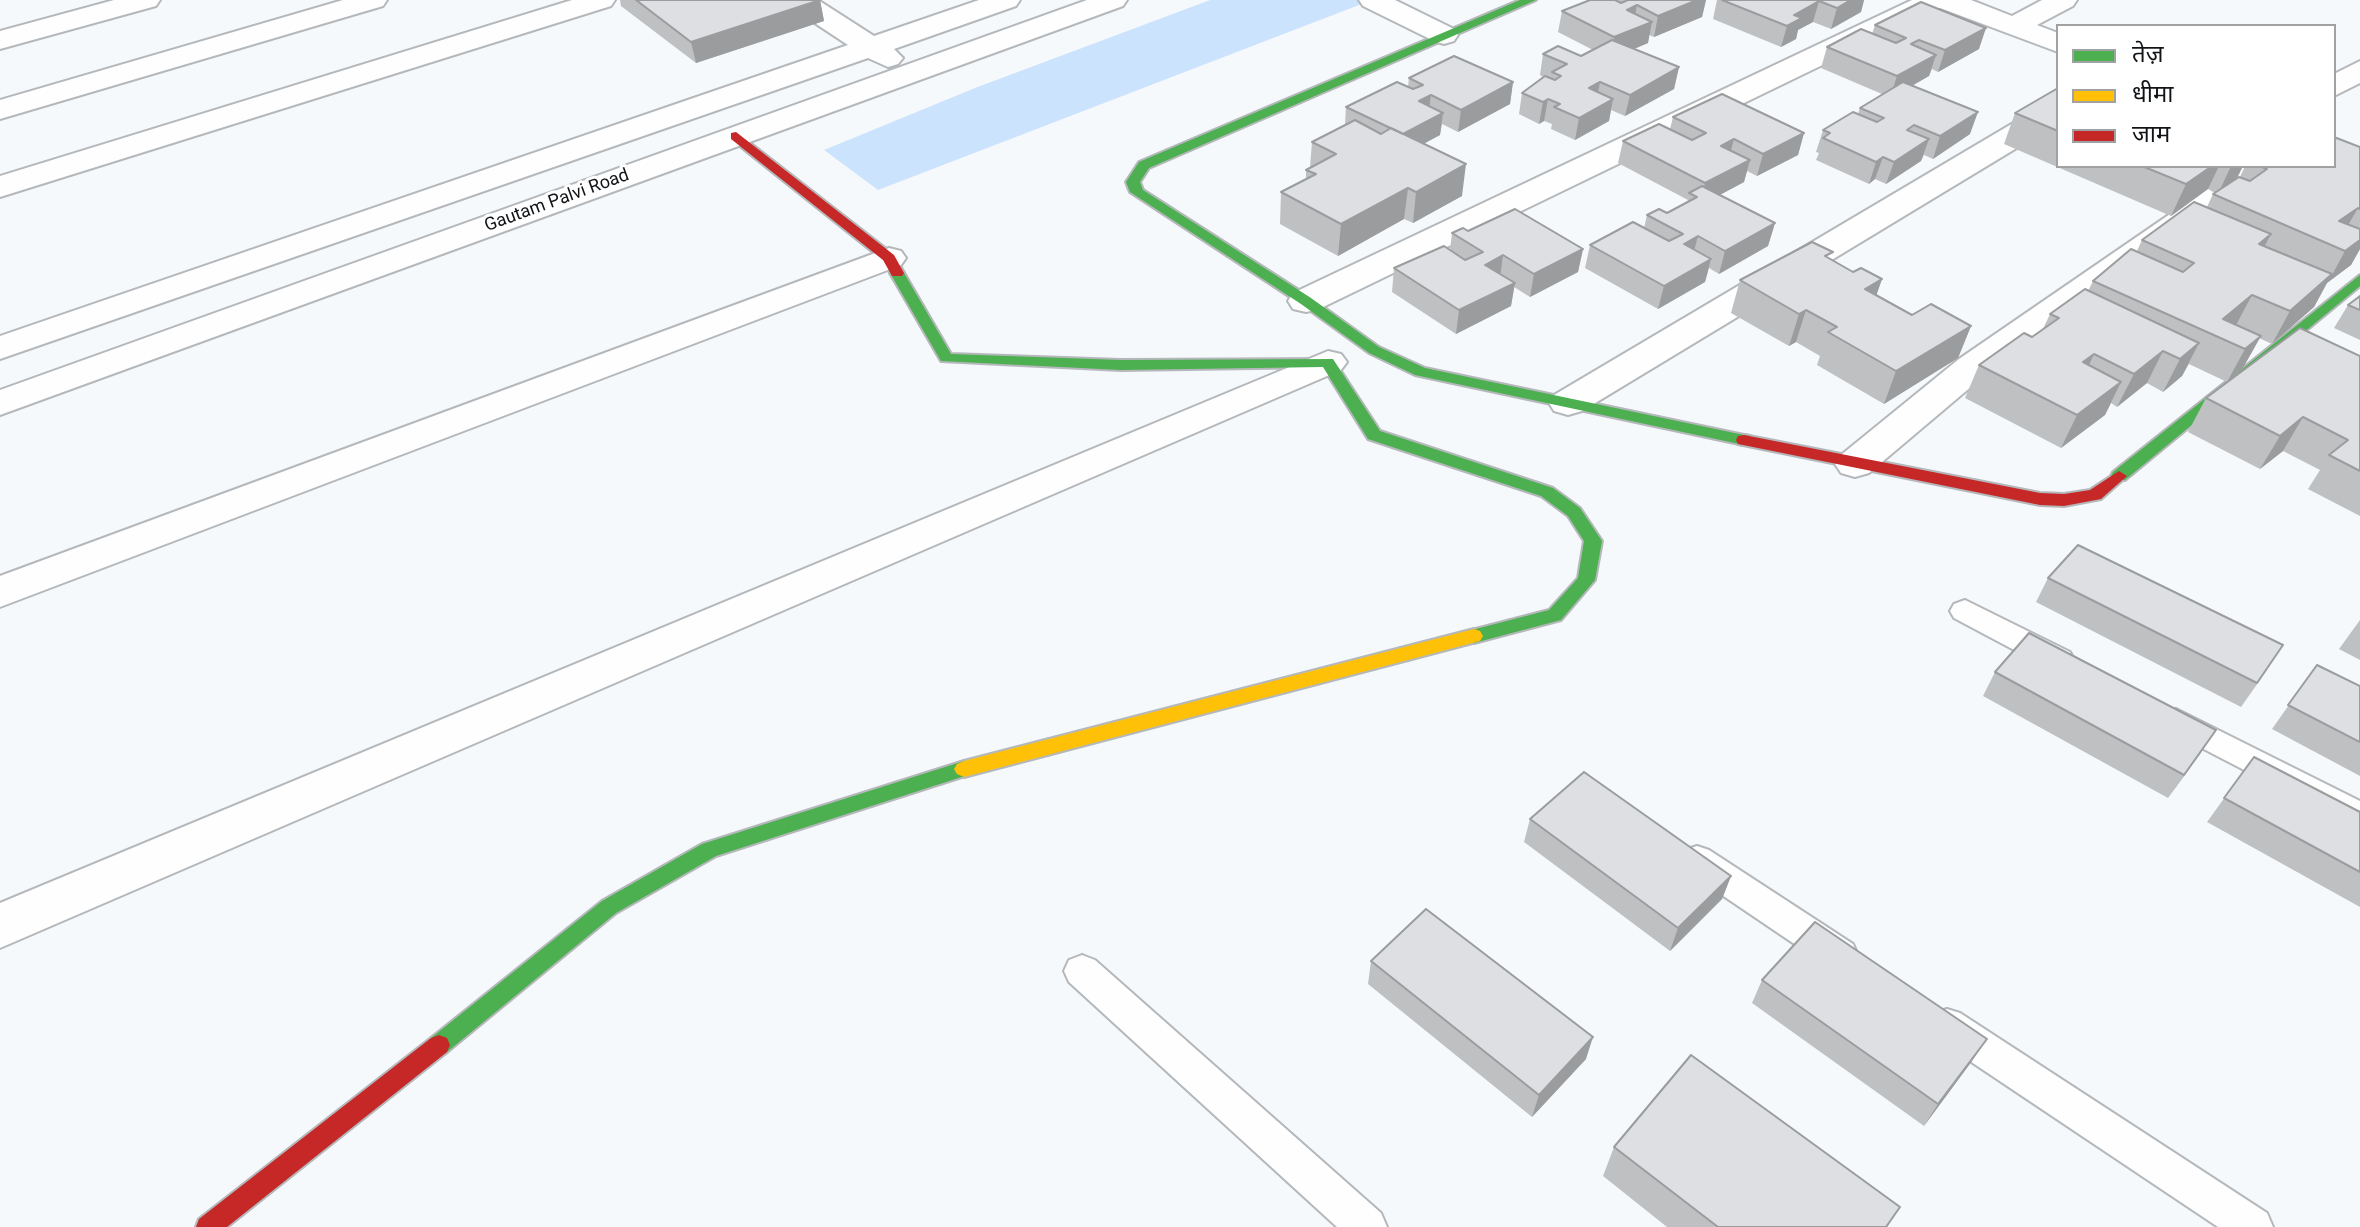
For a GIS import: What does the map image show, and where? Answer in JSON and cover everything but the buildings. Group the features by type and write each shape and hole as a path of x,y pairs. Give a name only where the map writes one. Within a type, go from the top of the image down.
{"street":[{"path":"0,40 146,0"},
{"path":"0,110 373,0"},
{"path":"0,187 601,0"},
{"path":"799,0 910,73"},
{"name":"Gautam Palvi Road","path":"0,348 1006,0"},
{"name":"Gautam Palvi Road","path":"0,403 1113,0"},
{"path":"1386,7 1438,0"},
{"path":"1530,0 1144,165 1133,182 1137,192 1395,362 1420,372 1855,464 2040,499 2081,499 2095,495 2360,279"},
{"path":"1306,301 1934,0"},
{"path":"1946,0 2056,42"},
{"path":"2014,26 2063,0"},
{"path":"1386,7 1444,35"},
{"path":"2336,86 2360,70"},
{"path":"1568,403 2056,111"},
{"path":"736,136 889,258 946,358 1121,365 1328,362"},
{"path":"1855,464 1972,367 2258,168"},
{"path":"0,592 889,258"},
{"path":"0,926 1328,362"},
{"path":"208,1227 400,1077 609,907 709,850 1002,757 1555,615 1586,580 1593,541 1574,512 1547,492 1374,435 1328,362"}],"lane":[{"path":"1965,611 2092,677"},
{"path":"2148,707 2360,817"},
{"path":"1674,845 1871,975"},
{"path":"1082,971 1367,1227"},
{"path":"1924,1010 2253,1227"}],"water":[{"path":"1210,0 1372,0 878,190 824,150 975,88"}],"traffic: fast":[{"path":"1530,0 1144,165 1133,182 1137,192 1306,301 1374,350 1420,372 1744,440"},
{"path":"897,273 946,358 1121,365 1328,362 1374,435 1547,492 1574,512 1593,541 1586,580 1555,615 1474,636"},
{"path":"2119,476 2360,279"},
{"path":"439,1045 609,907 709,850 964,769"}],"traffic: slow":[{"path":"964,769 1474,636"}],"traffic: jam":[{"path":"736,136 889,258 897,273"},
{"path":"1744,440 2040,499 2064,500 2095,495 2119,476"},
{"path":"208,1227 439,1045"}]}
